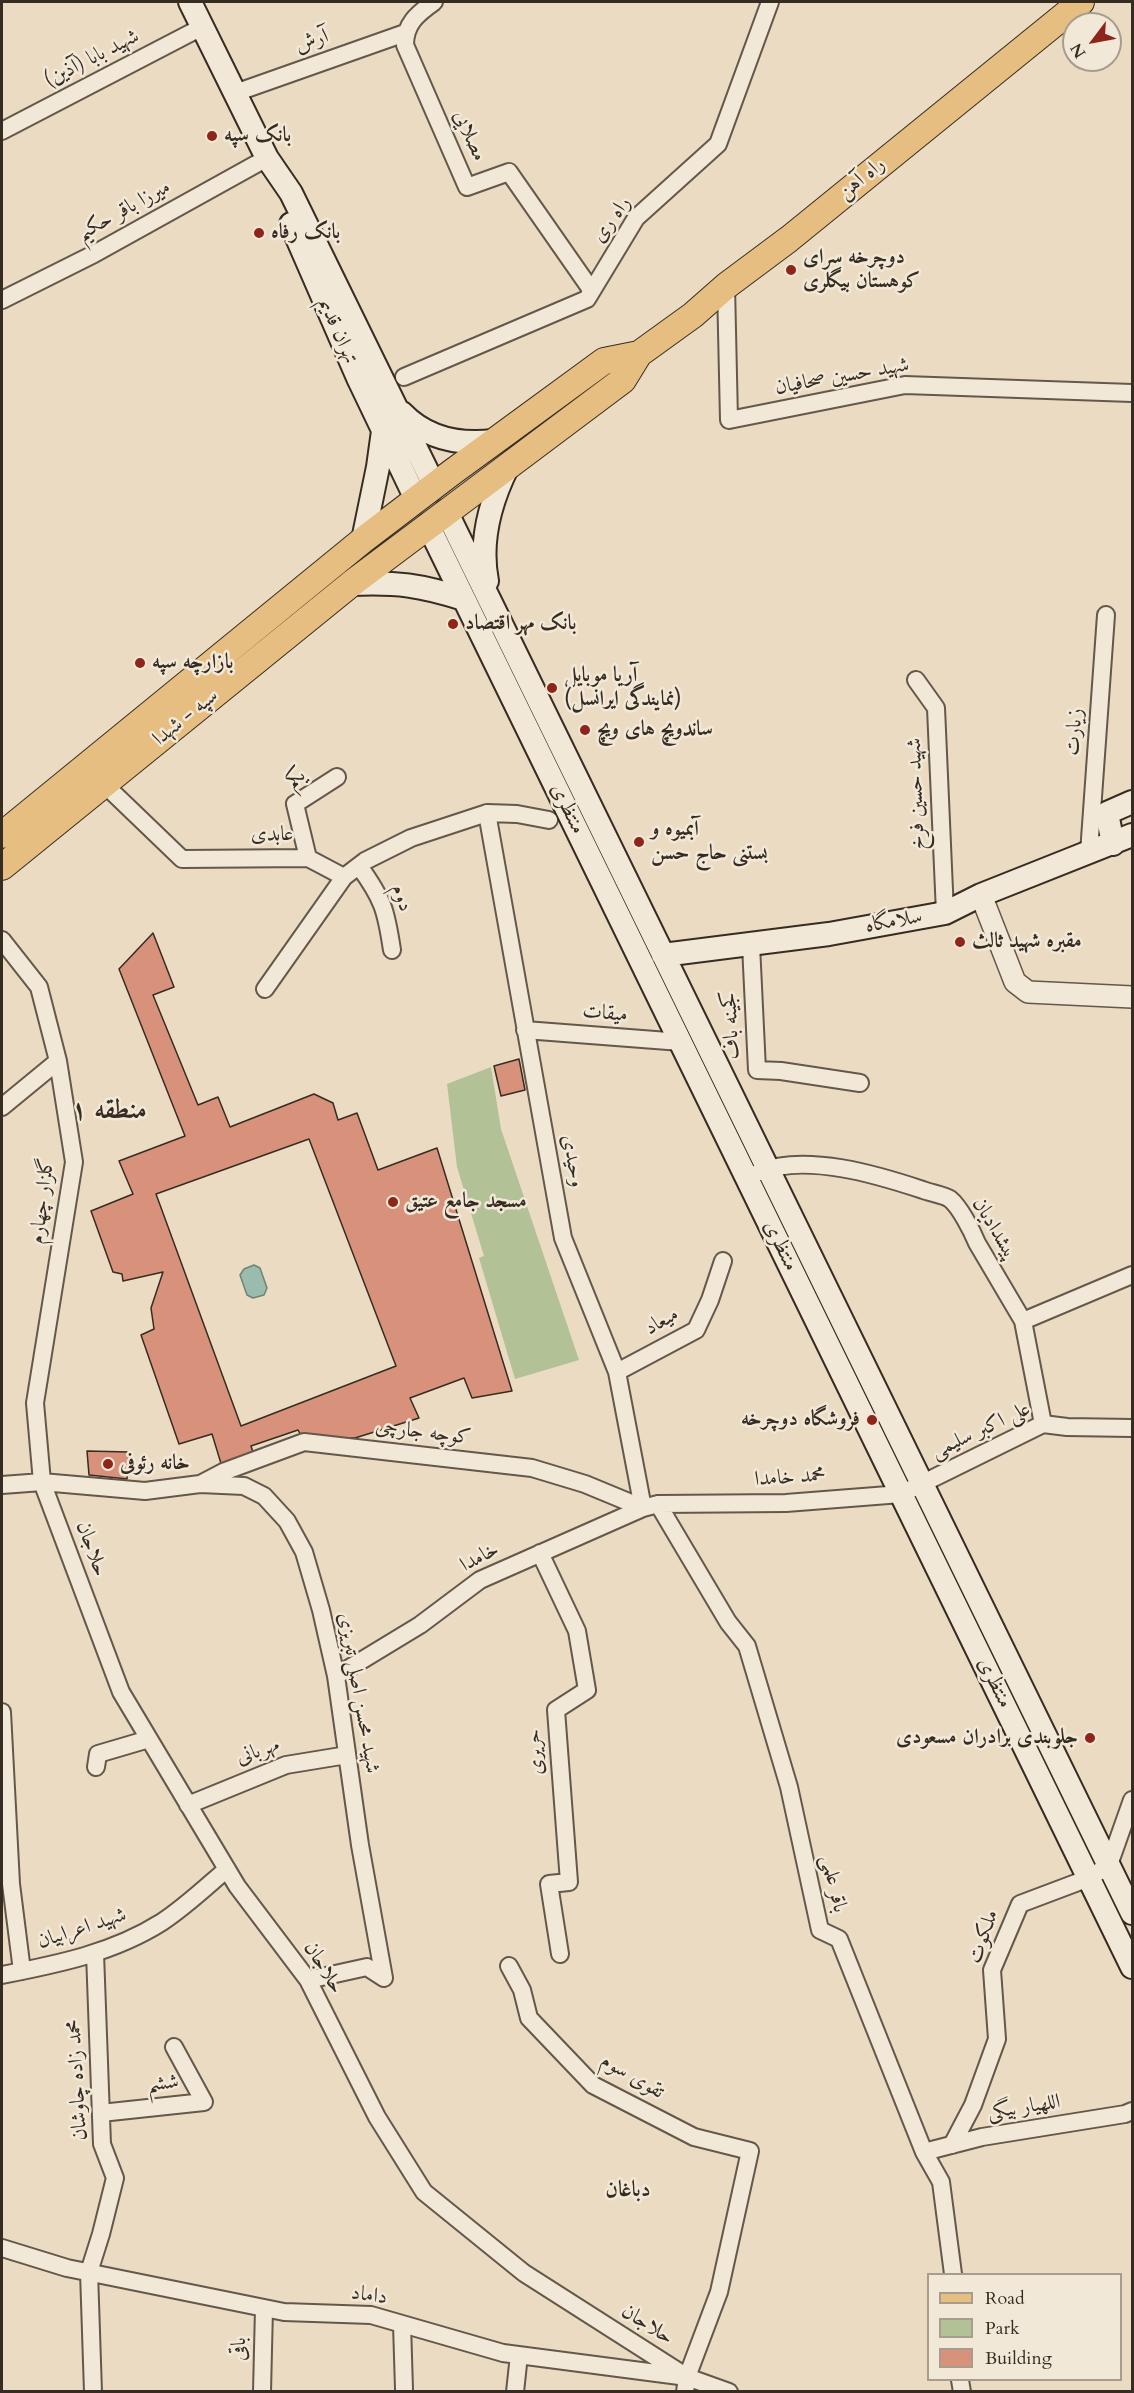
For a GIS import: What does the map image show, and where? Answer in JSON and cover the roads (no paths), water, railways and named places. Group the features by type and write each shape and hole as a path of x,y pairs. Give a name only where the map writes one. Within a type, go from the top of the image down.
{"main road":[{"name":"تهران قدیم","path":"190,2 267,158 291,193 395,405 425,492"},
{"name":"راه آهن","path":"437,518 623,380 639,354 693,315 726,286 789,239 1081,2"},
{"name":"تهران قدیم","path":"267,158 280,199 301,249 383,431 425,492"},
{"name":"راه آهن","path":"425,492 604,361 639,354"},
{"path":"395,405 408,419 440,438 467,442 494,441"},
{"path":"363,540 383,431"},
{"path":"490,601 485,573 486,528 496,489 508,464"},
{"path":"425,492 437,518"},
{"name":"سپه - شهدا","path":"2,835 425,492"},
{"name":"سپه - شهدا","path":"2,867 351,584 437,518"},
{"name":"منتظری","path":"437,518 464,599 1132,1967"},
{"name":"منتظری","path":"437,518 490,601 1132,1913"},
{"path":"351,584 400,584 427,587 464,599"},
{"name":"سلامگاه","path":"663,955 829,934 945,913 981,895 1123,839 1107,813 1132,802"}],"street":[{"path":"405,33 416,15 434,2"},
{"name":"راه ری","path":"404,377 587,299 636,218 718,144 770,2"},
{"name":"شهید بابا (آذین)","path":"2,130 202,27"},
{"name":"آرش","path":"235,93 405,33"},
{"name":"مصلایی","path":"405,33 405,45 467,187 509,172 592,291"},
{"name":"میرزا باقر حکیم","path":"2,300 94,254 267,158"},
{"name":"شهید حسین صحافیان","path":"726,286 729,420 905,385 1132,393"},
{"name":"زیارت","path":"1089,854 1106,615"},
{"name":"شهید حسین فرخ","path":"916,680 936,708 945,913"},
{"name":"یکم","path":"308,858 295,804 337,777"},
{"name":"عابدی","path":"104,784 182,859 308,858 344,877"},
{"path":"265,989 344,877 359,866 411,837 487,813 517,814 549,820"},
{"name":"وحیدی","path":"487,813 563,1238 617,1372 651,1506"},
{"name":"دوم","path":"359,866 378,891 387,915 392,950"},
{"path":"981,895 1015,982 1028,992 1132,997"},
{"name":"گلزار چهارم","path":"2,940 39,987 58,1061 74,1162 35,1403 42,1482"},
{"name":"کجینه باف","path":"751,945 757,1070 781,1071 860,1083"},
{"name":"میقات","path":"525,1030 681,1042"},
{"path":"2,1107 58,1061"},
{"name":"پیشدادیان","path":"747,1177 768,1168 808,1165 880,1176 950,1199 972,1230 977,1243 1023,1321 1043,1424"},
{"name":"میعاد","path":"617,1372 696,1330 710,1300 723,1261"},
{"path":"1023,1321 1132,1275"},
{"name":"علی اکبر سلیمی","path":"922,1484 1043,1424 1132,1428"},
{"name":"کوچه جارچی","path":"200,1484 223,1472 304,1442 532,1468 651,1506"},
{"path":"2,1485 42,1482 145,1491 200,1484"},
{"name":"حلاجان","path":"42,1482 121,1692 237,1886 308,1980 377,2117 424,2192 524,2273 686,2384"},
{"name":"شهید محسن اصلی تبریزی","path":"200,1484 244,1486 264,1496 287,1521 304,1552 321,1610 336,1676 360,1845 384,1978 367,1967 308,1980"},
{"name":"محمد خامدا","path":"651,1506 786,1503 901,1494 922,1484"},
{"name":"خامدا","path":"336,1676 420,1625 480,1580 651,1506"},
{"name":"باقر علمی","path":"651,1506 728,1622 747,1646 789,1787 820,1930 839,1939 924,2152 941,2182 953,2273"},
{"name":"حریری","path":"540,1553 577,1631 587,1690 556,1710 569,1882 549,1884 560,1954"},
{"path":"2,1712 11,1884 22,1971"},
{"path":"96,1767 98,1754 149,1739"},
{"name":"مهربانی","path":"188,1804 286,1765 347,1755"},
{"path":"1109,1865 1132,1800"},
{"name":"ملکوت","path":"952,2145 973,2105 997,2039 992,1970 1020,1904 1089,1878 1109,1865"},
{"name":"شهید اعرابیان","path":"2,1975 63,1963 120,1945 164,1921 227,1869"},
{"name":"محمد زاده چاوشان","path":"93,2391 89,2272 115,2178 102,2144 95,1953"},
{"name":"تقوی سوم","path":"509,1966 522,1990 529,2018 593,2085 694,2137 750,2151 719,2292 686,2384"},
{"name":"ششم","path":"101,2113 204,2102 174,2047"},
{"name":"اللهیار بیگی","path":"924,2152 982,2137 1132,2111"},
{"name":"داماد","path":"2,2248 89,2272 284,2312 371,2315 503,2353 729,2391"},
{"name":"باقی","path":"262,2391 264,2308"},
{"path":"402,2324 404,2390"},
{"path":"515,2391 519,2355"}],"place":[{"name":"بانک سپه","path":"212,136"},
{"name":"بانک رفاه","path":"259,233"},
{"name":"دوچرخه سرای کوهستان بیگلری","path":"791,270"},
{"name":"بانک مهر اقتصاد","path":"453,624"},
{"name":"بازارچه سپه","path":"140,663"},
{"name":"آریا موبایل (نمایندگی ایرانسل)","path":"552,688"},
{"name":"ساندویچ های ویچ","path":"585,730"},
{"name":"آبمیوه و بستنی حاج حسن","path":"639,842"},
{"name":"مقبره شهید ثالث","path":"960,942"},
{"name":"مسجد جامع عتیق","path":"393,1202"},
{"name":"فروشگاه دوچرخه","path":"872,1420"},
{"name":"خانه رئوفی","path":"108,1464"},
{"name":"جلوبندی برادران مسعودی","path":"1090,1738"}],"district":[{"name":"منطقه ۱","path":"109,1112"},
{"name":"دباغان","path":"628,2191"}]}
